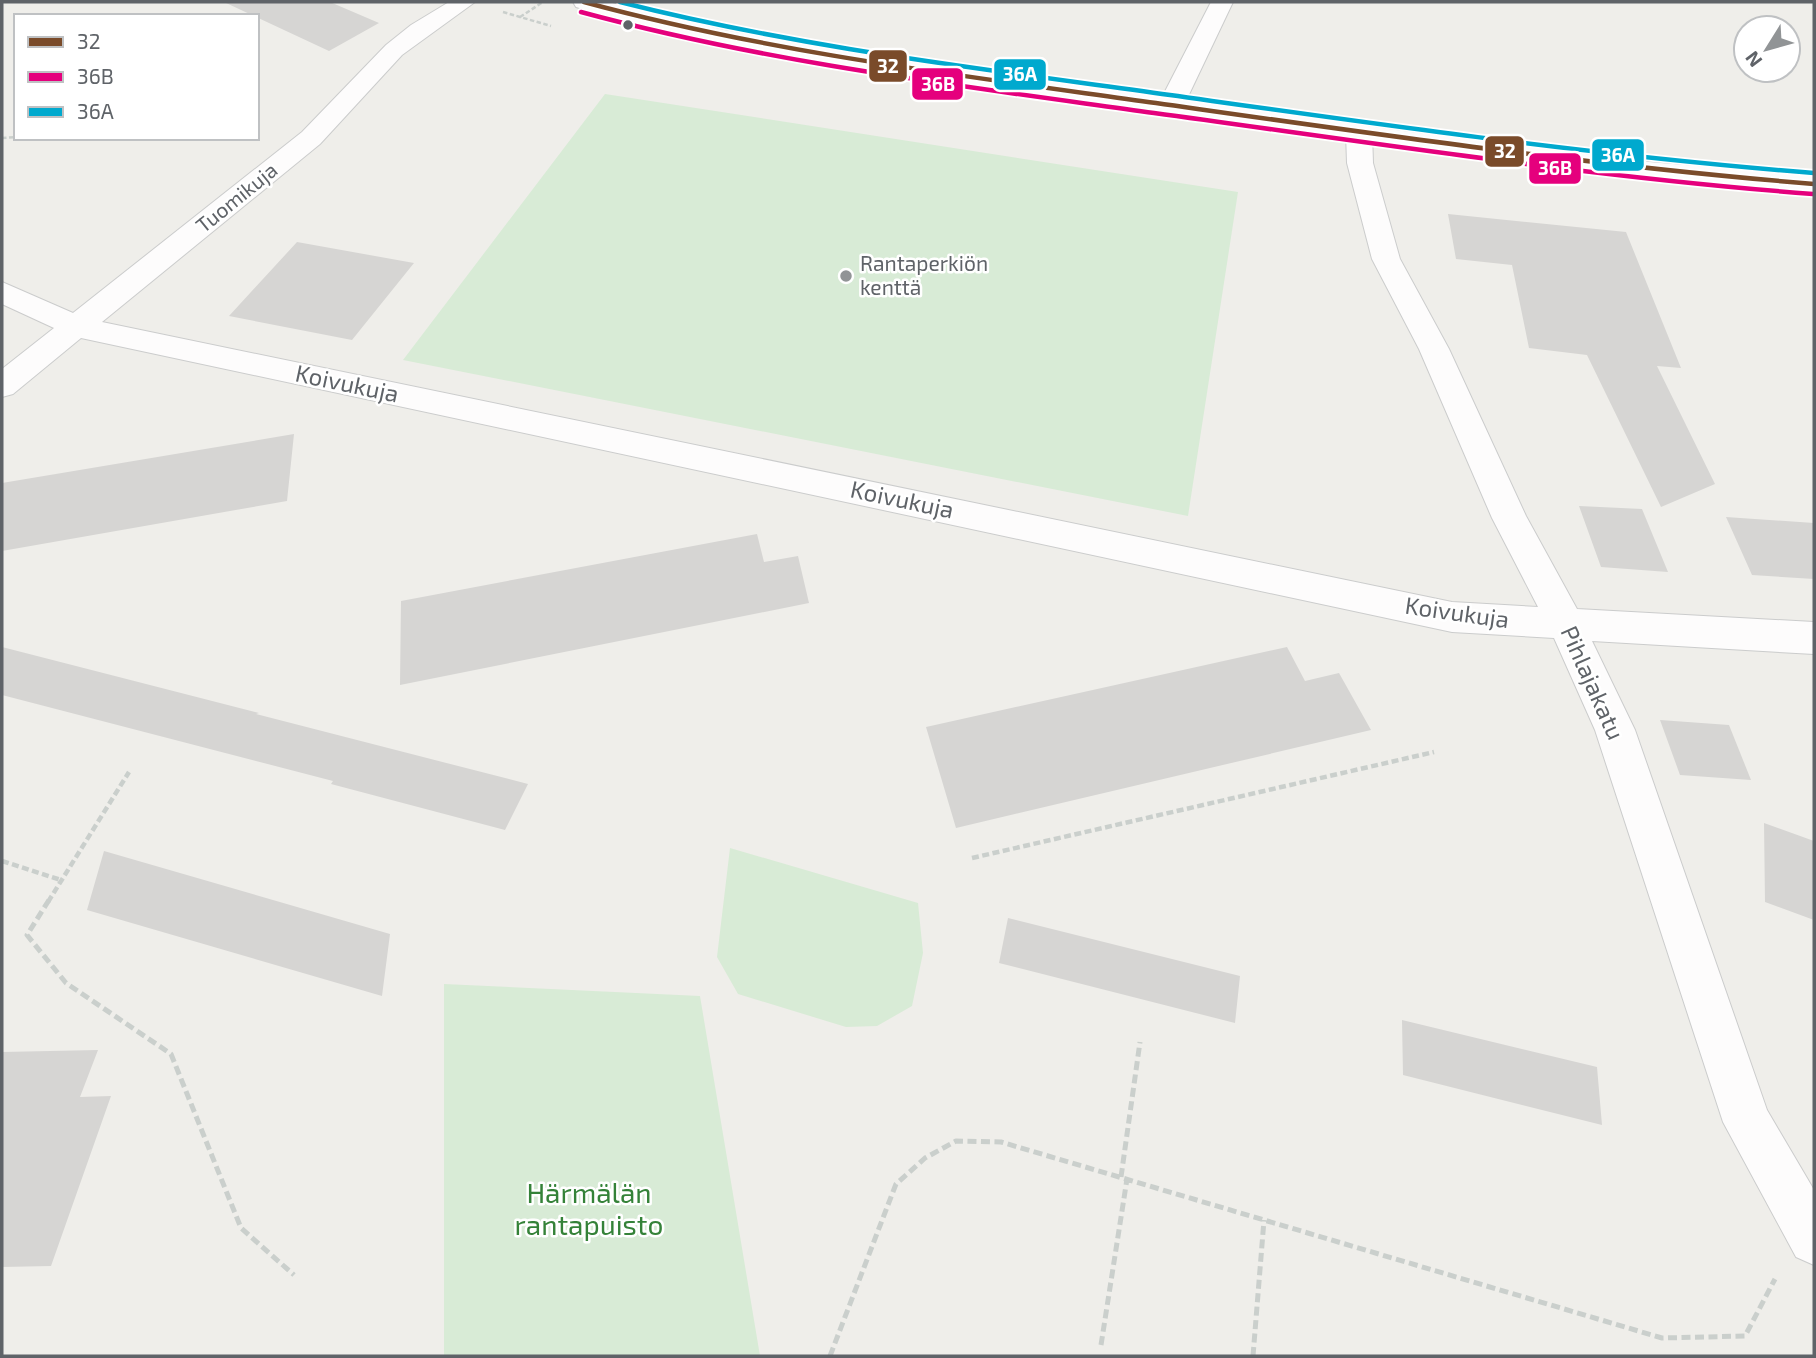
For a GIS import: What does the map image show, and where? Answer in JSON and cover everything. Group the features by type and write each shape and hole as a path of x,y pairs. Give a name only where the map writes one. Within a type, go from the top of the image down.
{"street":[{"name":"Tuomikuja","path":"2,386 311,138 394,50 419,30 464,2"},
{"path":"584,2 666,25 793,50 1359,133 1693,177 1814,184"},
{"path":"1171,105 1222,2"},
{"name":"Pihlajakatu","path":"1359,133 1360,163 1387,259 1434,349 1509,518 1566,624 1615,730 1747,1122 1809,1231"},
{"name":"Koivukuja","path":"2,292 77,327 1452,617 1814,638"}],"path":[{"path":"520,16 543,2"},
{"path":"972,859 1434,752"},
{"path":"129,772 27,935 66,983 171,1054 241,1228 294,1275"},
{"path":"2,861 61,880"},
{"path":"1101,1345 1140,1042"},
{"path":"830,1356 896,1184 925,1158 956,1141 1001,1142 1662,1338 1745,1336 1809,1231"},
{"path":"1253,1356 1265,1220"}],"green space":[{"name":"Rantaperkiön kenttä","path":"605,94 1238,192 1188,516 403,360"},
{"path":"730,848 918,903 923,953 912,1006 877,1026 846,1027 738,994 717,957"},
{"name":"Härmälän rantapuisto","path":"444,984 700,996 760,1356 444,1356"}],"building":[{"path":"224,2 330,2 379,23 329,51 259,18 259,14 250,14"},
{"path":"1448,214 1626,232 1681,368 1657,366 1715,484 1661,507 1587,355 1529,348 1512,265 1456,259"},
{"path":"297,242 414,263 352,340 229,316"},
{"path":"294,434 287,501 2,551 2,483"},
{"path":"1579,506 1642,509 1668,572 1601,567"},
{"path":"1726,517 1814,523 1814,579 1752,575"},
{"path":"757,534 764,562 798,556 809,603 400,685 401,601"},
{"path":"2,647 528,784 505,830 331,784 333,781 2,695"},
{"path":"1287,647 1305,681 1339,673 1371,730 956,828 926,727"},
{"path":"1660,720 1729,725 1751,780 1680,775"},
{"path":"1764,823 1814,841 1814,920 1765,902"},
{"path":"104,851 390,934 382,996 87,910"},
{"path":"1008,918 1240,976 1235,1023 999,963"},
{"path":"1402,1020 1597,1067 1602,1125 1403,1075"},
{"path":"98,1050 80,1097 111,1096 51,1266 2,1267 2,1052"}],"transit line":[{"name":"32","path":"584,2 725,37 940,74 1566,160 1814,184"},
{"name":"36A","path":"620,2 753,33 955,66 1568,149 1814,173"},
{"name":"36B","path":"581,12 722,47 937,84 1565,170 1813,194"}],"place":[{"name":"Rantaperkiön kenttä","path":"846,276"}]}
